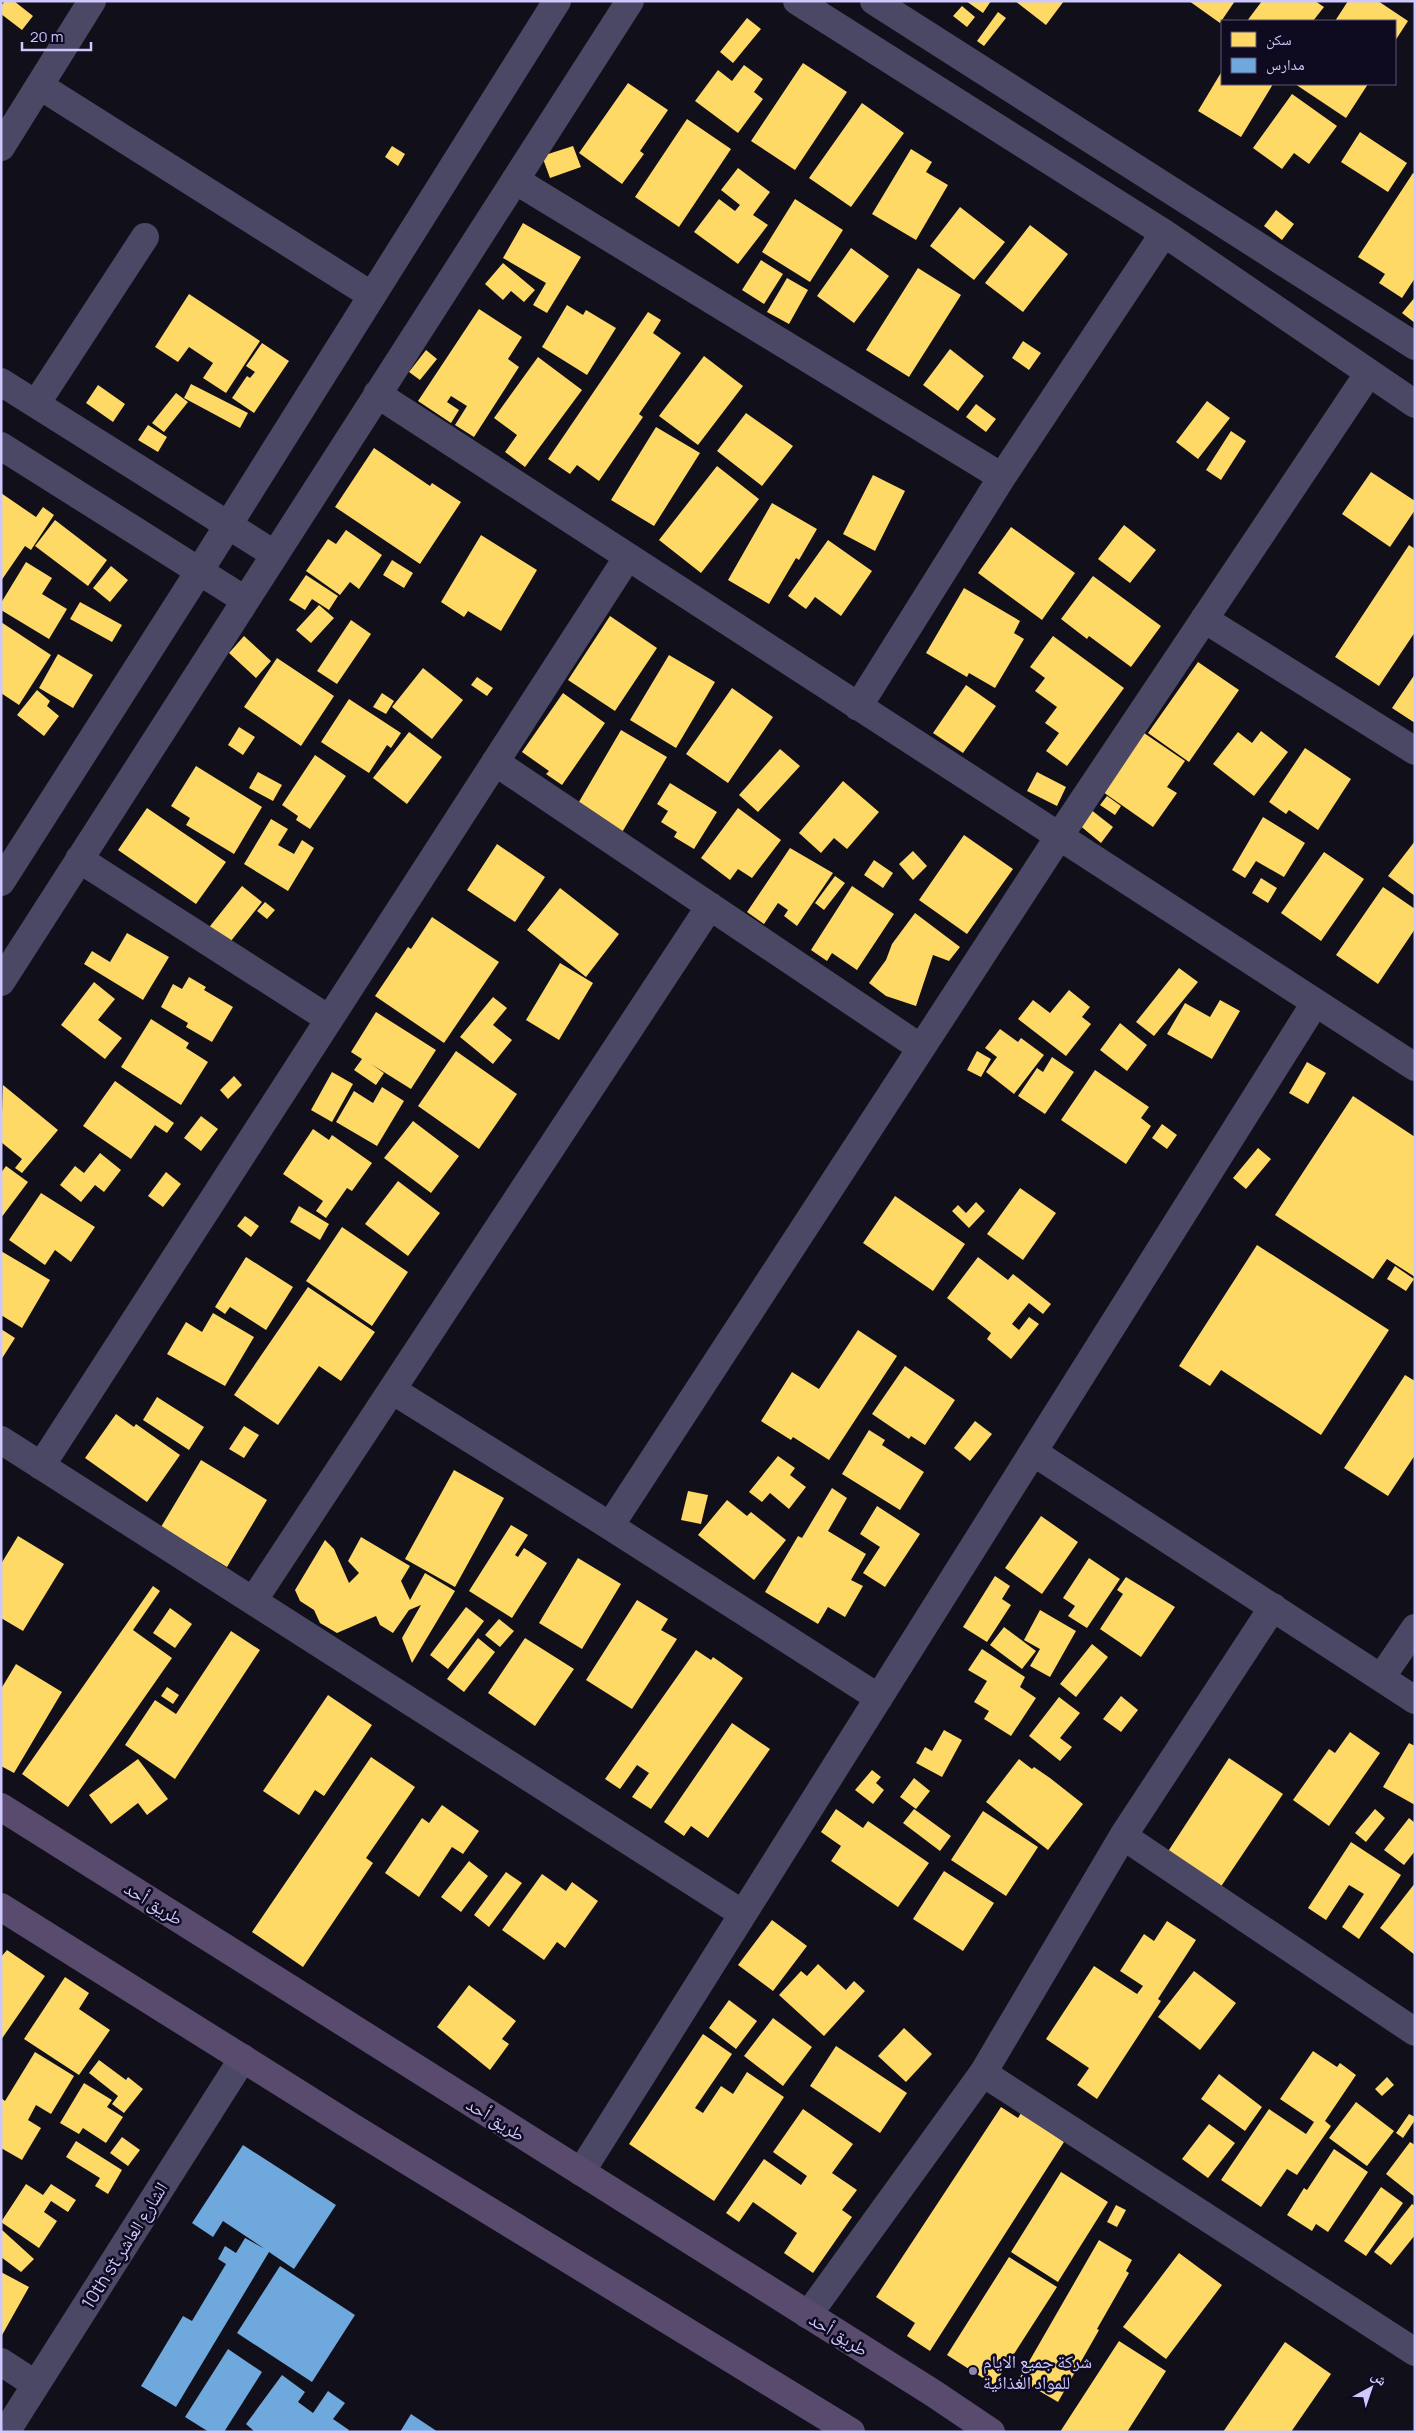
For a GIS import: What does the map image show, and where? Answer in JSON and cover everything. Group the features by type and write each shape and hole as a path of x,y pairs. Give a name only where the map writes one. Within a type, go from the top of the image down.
{"main road":[{"name":"طريق أحد","path":"1,1807 991,2432"},
{"path":"1,1907 242,2058 851,2432"}],"street":[{"path":"4,136 40,86 92,1"},
{"path":"1,882 200,570 227,524 557,1"},
{"path":"1,982 630,1"},
{"path":"797,1 1164,233 1368,374 1415,404"},
{"path":"892,6 1415,346"},
{"path":"40,86 372,295"},
{"path":"515,180 1002,477"},
{"path":"858,707 1002,477 1164,233"},
{"path":"36,404 146,237"},
{"path":"610,1526 1058,838 1368,374"},
{"path":"1,382 274,554"},
{"path":"377,394 1058,838 1415,1067"},
{"path":"1,446 245,600"},
{"path":"41,1466 628,558"},
{"path":"1204,619 1415,751"},
{"path":"495,762 921,1048"},
{"path":"79,859 329,1019"},
{"path":"253,1601 710,906"},
{"path":"581,2172 1315,1003"},
{"path":"392,1390 610,1526 878,1698"},
{"path":"1,1440 743,1914"},
{"path":"1033,1452 1415,1700"},
{"path":"808,2315 983,2073 1123,1836 1273,1607"},
{"path":"1381,1678 1415,1628"},
{"path":"1123,1836 1415,2032"},
{"name":"10th st الشارع العاشر","path":"6,2432 242,2058"},
{"path":"983,2073 1415,2352"},
{"path":"1,2362 35,2384"}],"building: سكن":[{"path":"5,1 14,1 33,16 22,30 1,14 1,6"},
{"path":"966,1 991,1 983,13"},
{"path":"1015,1 1064,1 1046,25"},
{"path":"1189,1 1235,1 1220,23"},
{"path":"1262,1 1315,1 1324,7 1314,20 1248,20"},
{"path":"1348,1 1378,1 1408,21 1396,39 1396,20 1336,20"},
{"path":"962,6 975,17 967,27 953,16"},
{"path":"998,12 1006,18 984,46 977,41"},
{"path":"747,18 761,29 733,63 720,52"},
{"path":"803,63 847,92 795,170 751,141"},
{"path":"744,65 763,79 754,92 763,99 738,133 695,101 718,70 732,81"},
{"path":"1221,73 1221,85 1272,85 1241,137 1198,111"},
{"path":"628,83 668,110 640,151 644,154 622,184 579,153"},
{"path":"1296,85 1367,85 1346,118"},
{"path":"1292,94 1337,126 1309,164 1294,153 1282,169 1253,148"},
{"path":"862,103 904,133 851,207 809,178"},
{"path":"687,119 731,149 679,227 635,197"},
{"path":"1360,132 1407,163 1388,192 1341,162"},
{"path":"392,146 405,154 398,166 385,157"},
{"path":"573,146 581,167 550,178 542,156"},
{"path":"911,149 932,162 926,172 948,185 916,240 872,214"},
{"path":"738,168 770,192 753,215 768,225 738,264 694,232 719,199 735,211 740,205 721,190"},
{"path":"1413,173 1415,174 1415,278 1402,298 1379,283 1385,274 1358,257"},
{"path":"795,199 843,230 810,282 762,252"},
{"path":"960,207 1005,242 974,280 930,246"},
{"path":"1276,210 1294,224 1282,240 1264,226"},
{"path":"523,223 581,257 547,313 533,305 546,283 503,258"},
{"path":"1030,225 1068,254 1023,312 985,283"},
{"path":"851,248 889,276 854,323 817,296"},
{"path":"761,260 783,274 764,304 742,290"},
{"path":"503,263 535,290 524,302 511,291 503,300 485,284"},
{"path":"918,268 961,295 909,377 866,350"},
{"path":"787,278 808,290 789,324 767,312"},
{"path":"189,294 260,341 226,393 203,378 213,363 189,347 178,362 155,347"},
{"path":"1415,297 1415,323 1402,313"},
{"path":"567,305 583,315 586,310 616,328 587,375 542,347"},
{"path":"479,309 522,337 508,359 519,367 474,437 455,425 467,406 451,396 447,402 459,410 451,423 418,401"},
{"path":"648,312 661,320 653,333 681,353 639,414 643,417 599,481 577,465 570,474 548,459"},
{"path":"1023,341 1041,353 1029,370 1012,358"},
{"path":"262,343 289,361 254,413 232,398 247,376 250,378 255,372 246,366"},
{"path":"950,349 984,376 958,411 923,385"},
{"path":"426,350 437,359 420,380 409,372"},
{"path":"704,356 743,386 698,445 659,416"},
{"path":"538,357 582,390 525,467 505,452 517,435 494,418"},
{"path":"191,384 248,413 240,428 184,398"},
{"path":"98,385 125,404 113,422 86,403"},
{"path":"176,393 188,402 164,432 152,423"},
{"path":"1207,401 1230,418 1198,459 1176,442"},
{"path":"976,404 996,419 986,432 966,417"},
{"path":"746,413 793,446 762,486 717,451"},
{"path":"148,425 167,437 158,452 138,440"},
{"path":"656,427 700,453 654,526 611,500"},
{"path":"1231,431 1246,441 1221,480 1206,470"},
{"path":"374,448 430,486 432,483 461,502 420,564 335,507"},
{"path":"717,466 759,499 701,573 659,540"},
{"path":"1371,472 1415,501 1415,510 1390,547 1342,514"},
{"path":"873,475 905,491 875,551 843,534"},
{"path":"1,493 36,517 43,507 54,515 31,550 25,546 1,581"},
{"path":"772,503 817,529 799,560 796,558 769,604 728,580"},
{"path":"55,520 107,560 88,586 35,546"},
{"path":"1124,525 1156,550 1130,583 1098,559"},
{"path":"1011,527 1075,573 1042,620 978,573"},
{"path":"346,530 382,555 359,589 350,582 340,595 306,571 328,539 336,544"},
{"path":"481,535 537,570 501,631 468,611 464,617 441,602"},
{"path":"828,540 872,571 841,616 815,597 806,609 788,596"},
{"path":"1409,545 1415,549 1415,632 1379,686 1335,657"},
{"path":"392,560 413,573 404,588 383,575"},
{"path":"26,562 52,578 42,594 67,609 49,639 1,610 1,603"},
{"path":"111,566 128,580 110,602 93,588"},
{"path":"306,575 338,596 329,610 312,599 305,610 289,600"},
{"path":"1093,576 1161,626 1131,667 1089,636 1087,639 1061,619"},
{"path":"964,588 1020,621 1014,633 1024,639 995,688 969,673 967,677 926,653"},
{"path":"80,602 122,625 112,642 70,619"},
{"path":"319,605 334,618 311,643 296,630"},
{"path":"610,616 657,648 615,711 568,680"},
{"path":"351,620 371,634 337,684 317,671"},
{"path":"1,622 51,655 19,705 1,693"},
{"path":"244,636 271,661 256,678 229,653"},
{"path":"1053,636 1124,688 1067,766 1046,751 1059,733 1045,723 1057,707 1035,691 1045,678 1030,667"},
{"path":"58,654 93,675 73,708 39,688"},
{"path":"669,655 715,682 676,748 630,720"},
{"path":"277,658 334,696 301,746 244,707"},
{"path":"1198,662 1239,690 1189,762 1148,733"},
{"path":"423,668 463,700 432,739 392,707"},
{"path":"1415,674 1415,723 1392,708"},
{"path":"477,677 493,688 487,696 471,685"},
{"path":"966,685 996,706 963,753 933,733"},
{"path":"732,688 773,717 728,783 686,754"},
{"path":"37,690 50,701 47,706 59,716 44,736 17,715"},
{"path":"382,693 394,701 386,714 373,707"},
{"path":"563,693 605,723 562,785 546,774 549,771 522,752"},
{"path":"349,699 401,733 391,748 387,745 369,773 321,742"},
{"path":"239,727 255,737 243,755 228,745"},
{"path":"621,730 667,757 621,834 576,807"},
{"path":"1261,731 1288,752 1254,796 1213,764 1238,732 1252,743"},
{"path":"409,732 442,757 407,804 373,778"},
{"path":"1144,733 1185,761 1167,787 1177,793 1153,827 1103,792"},
{"path":"1305,748 1351,779 1318,830 1289,810 1286,814 1269,802"},
{"path":"780,749 800,766 758,812 739,795"},
{"path":"315,755 346,776 310,829 296,820 298,816 282,805"},
{"path":"196,766 262,807 234,854 186,825 190,818 171,806"},
{"path":"258,772 282,785 273,801 249,788"},
{"path":"1037,772 1066,787 1057,806 1027,791"},
{"path":"843,781 879,812 847,849 834,838 821,853 799,833"},
{"path":"670,783 717,812 694,849 674,837 677,832 661,822 668,811 657,804"},
{"path":"1107,796 1121,806 1115,815 1100,805"},
{"path":"147,808 226,862 196,904 118,850"},
{"path":"738,808 781,840 752,878 738,869 730,880 701,858"},
{"path":"1090,809 1113,827 1101,843 1078,824"},
{"path":"1263,817 1305,843 1284,877 1256,861 1245,878 1232,870"},
{"path":"271,819 288,829 278,845 294,854 302,840 314,848 288,891 244,864"},
{"path":"964,835 1013,869 967,934 919,900"},
{"path":"1415,841 1415,896 1388,876"},
{"path":"497,844 545,877 515,922 467,890"},
{"path":"790,848 833,873 797,926 784,916 788,910 778,903 764,924 747,912"},
{"path":"913,851 927,866 913,880 899,864"},
{"path":"1324,852 1364,879 1321,941 1281,913"},
{"path":"874,860 893,873 883,888 864,875"},
{"path":"835,876 845,883 824,910 815,903"},
{"path":"1261,878 1277,888 1268,903 1252,893"},
{"path":"242,886 262,902 227,946 207,930"},
{"path":"852,886 894,914 857,970 832,953 827,961 811,950"},
{"path":"1383,887 1415,909 1415,929 1378,984 1336,955"},
{"path":"560,888 619,934 586,977 527,930"},
{"path":"265,902 275,910 267,919 257,911"},
{"path":"915,913 960,947 949,961 933,955 916,1006 886,996 869,983 886,960 892,944"},
{"path":"432,917 499,962 444,1043 375,996 408,947 411,949"},
{"path":"127,933 169,957 143,1000 84,964 92,951 110,962"},
{"path":"560,963 593,983 559,1040 526,1020"},
{"path":"1179,968 1198,982 1154,1036 1136,1022"},
{"path":"189,977 206,987 204,990 233,1007 212,1042 186,1027 188,1023 161,1007 173,984 182,989"},
{"path":"94,982 115,999 98,1020 122,1038 105,1059 61,1025"},
{"path":"1069,990 1090,1007 1082,1017 1091,1024 1066,1056 1018,1019 1033,1000 1050,1013"},
{"path":"493,997 507,1008 493,1025 512,1040 493,1064 460,1037"},
{"path":"1220,1000 1240,1011 1212,1059 1167,1034 1185,1003 1210,1017"},
{"path":"376,1012 436,1050 411,1089 371,1064 384,1073 376,1085 354,1070 362,1059 351,1052"},
{"path":"151,1019 189,1043 186,1048 208,1062 181,1105 121,1067"},
{"path":"1120,1023 1147,1045 1127,1071 1100,1050"},
{"path":"1000,1029 1018,1042 1021,1038 1044,1055 1014,1094 986,1072 997,1057 985,1048"},
{"path":"456,1051 517,1094 479,1149 418,1106"},
{"path":"977,1051 991,1059 981,1077 967,1070"},
{"path":"1052,1057 1074,1072 1045,1114 1018,1096 1037,1068 1043,1072"},
{"path":"1307,1062 1326,1073 1308,1104 1289,1093"},
{"path":"1095,1070 1149,1107 1141,1118 1151,1126 1126,1164 1061,1120"},
{"path":"332,1072 353,1084 332,1122 311,1110"},
{"path":"234,1076 242,1085 228,1099 220,1090"},
{"path":"115,1081 174,1123 167,1133 155,1125 131,1159 83,1126"},
{"path":"3,1085 58,1130 22,1173 15,1168 22,1159 1,1142"},
{"path":"382,1087 404,1101 377,1146 336,1122 354,1091 373,1103"},
{"path":"1353,1096 1415,1137 1415,1277 1387,1259 1373,1279 1275,1215"},
{"path":"201,1116 218,1129 201,1151 184,1138"},
{"path":"413,1121 459,1156 431,1193 384,1158"},
{"path":"1162,1124 1177,1135 1167,1149 1152,1138"},
{"path":"313,1129 329,1140 332,1135 372,1163 352,1191 347,1188 326,1218 316,1211 323,1201 283,1174"},
{"path":"1258,1148 1271,1159 1246,1189 1233,1178"},
{"path":"100,1153 121,1170 104,1192 95,1185 81,1202 60,1185 75,1166 84,1173"},
{"path":"6,1166 28,1182 1,1218 1,1173"},
{"path":"166,1172 181,1184 163,1207 148,1196"},
{"path":"398,1181 440,1213 408,1256 365,1224"},
{"path":"1020,1188 1056,1213 1023,1260 987,1234"},
{"path":"41,1193 95,1227 71,1262 55,1250 45,1265 9,1240"},
{"path":"895,1196 965,1244 933,1291 863,1243"},
{"path":"976,1202 985,1211 969,1228 952,1211 958,1205 966,1213"},
{"path":"299,1206 329,1224 320,1240 290,1222"},
{"path":"245,1216 259,1226 251,1237 237,1226"},
{"path":"342,1227 408,1272 372,1326 306,1281"},
{"path":"1257,1245 1389,1330 1321,1435 1221,1370 1210,1386 1179,1366"},
{"path":"1,1251 50,1280 22,1328 1,1315"},
{"path":"246,1257 293,1287 266,1330 230,1307 225,1314 215,1307"},
{"path":"978,1257 1008,1280 1013,1274 1051,1304 1043,1314 1029,1303 1012,1324 1019,1330 1029,1317 1039,1324 1011,1359 987,1339 991,1333 947,1298"},
{"path":"1395,1266 1414,1279 1406,1291 1387,1279"},
{"path":"308,1287 375,1332 341,1381 319,1366 278,1425 234,1395"},
{"path":"213,1313 254,1337 225,1386 167,1354 186,1322 202,1332"},
{"path":"1,1329 15,1338 1,1360"},
{"path":"858,1330 897,1356 829,1460 793,1437 791,1440 761,1421 792,1372 819,1389"},
{"path":"905,1366 955,1400 925,1445 911,1436 909,1439 872,1414"},
{"path":"1405,1375 1415,1381 1415,1455 1388,1496 1344,1468"},
{"path":"157,1397 204,1427 189,1450 143,1420"},
{"path":"116,1414 134,1427 136,1424 180,1455 147,1502 85,1458"},
{"path":"975,1421 992,1434 970,1461 954,1448"},
{"path":"244,1426 259,1435 244,1458 229,1449"},
{"path":"869,1430 885,1440 882,1445 924,1472 900,1510 842,1474"},
{"path":"778,1456 795,1468 790,1475 806,1487 789,1509 770,1493 762,1502 749,1492"},
{"path":"201,1460 267,1500 227,1567 161,1527"},
{"path":"454,1470 504,1498 455,1587 405,1559"},
{"path":"832,1488 847,1498 828,1531 866,1554 851,1580 863,1586 845,1617 828,1607 818,1624 765,1592 798,1536 802,1538"},
{"path":"688,1491 708,1495 701,1524 681,1520"},
{"path":"727,1500 747,1516 751,1512 786,1540 754,1580 698,1535"},
{"path":"877,1506 920,1534 885,1587 863,1573 880,1547 860,1534"},
{"path":"1041,1516 1078,1542 1042,1594 1005,1568"},
{"path":"511,1525 528,1535 515,1555 518,1557 524,1548 547,1563 512,1618 469,1591"},
{"path":"18,1536 64,1564 23,1631 1,1618 1,1564"},
{"path":"361,1537 410,1566 401,1581 410,1600 425,1573 455,1591 412,1663 402,1638 421,1605 409,1610 393,1633 380,1625 376,1616 337,1633 320,1623 314,1610 300,1601 295,1590 325,1540 334,1549 349,1583 359,1573 348,1561"},
{"path":"578,1558 621,1584 582,1649 539,1623"},
{"path":"1089,1558 1120,1579 1087,1628 1068,1616 1075,1606 1063,1598"},
{"path":"995,1576 1010,1586 1002,1599 1011,1605 987,1642 963,1627"},
{"path":"1126,1577 1175,1607 1141,1657 1100,1629 1123,1594 1117,1590"},
{"path":"153,1586 160,1591 133,1630 172,1658 68,1807 22,1774"},
{"path":"637,1600 668,1619 661,1630 677,1639 632,1709 586,1680"},
{"path":"466,1607 484,1621 448,1669 430,1655"},
{"path":"170,1608 192,1624 175,1648 153,1633"},
{"path":"1040,1610 1076,1631 1050,1677 1030,1666 1040,1649 1024,1640"},
{"path":"499,1619 514,1631 500,1647 485,1635"},
{"path":"1004,1627 1036,1651 1022,1669 990,1645"},
{"path":"231,1631 260,1650 175,1779 125,1745 155,1700 176,1714"},
{"path":"478,1638 495,1652 464,1692 447,1679"},
{"path":"525,1638 574,1669 535,1726 488,1693"},
{"path":"1092,1644 1108,1657 1076,1697 1060,1684"},
{"path":"982,1649 1025,1677 1020,1687 1036,1698 1011,1736 984,1719 989,1711 974,1702 987,1681 968,1670"},
{"path":"696,1650 711,1660 713,1657 743,1678 651,1809 632,1797 649,1773 637,1765 620,1789 605,1779"},
{"path":"16,1664 62,1692 14,1773 1,1766 1,1689"},
{"path":"167,1687 179,1695 173,1704 161,1696"},
{"path":"328,1695 372,1725 324,1796 315,1790 299,1815 263,1791"},
{"path":"1121,1696 1138,1710 1121,1732 1103,1719"},
{"path":"1059,1697 1080,1713 1060,1738 1072,1747 1060,1761 1029,1736"},
{"path":"732,1723 770,1749 708,1838 691,1826 684,1836 664,1822"},
{"path":"944,1730 962,1740 942,1777 916,1763 925,1747 932,1751"},
{"path":"1350,1732 1380,1753 1329,1826 1293,1800 1329,1749 1335,1753"},
{"path":"1409,1743 1415,1746 1415,1805 1383,1787"},
{"path":"371,1757 415,1787 366,1858 373,1863 303,1967 252,1932"},
{"path":"1229,1758 1283,1794 1220,1888 1167,1853"},
{"path":"138,1759 168,1799 147,1815 138,1803 111,1824 89,1795"},
{"path":"1019,1759 1032,1769 1034,1767 1050,1778 1083,1804 1048,1850 986,1802"},
{"path":"872,1770 881,1777 876,1783 884,1790 873,1804 855,1790"},
{"path":"914,1778 930,1791 916,1809 900,1797"},
{"path":"442,1805 479,1831 463,1854 452,1847 419,1897 385,1873 422,1818 429,1823"},
{"path":"836,1809 863,1828 868,1821 929,1863 898,1907 831,1861 841,1846 821,1832"},
{"path":"914,1809 951,1836 940,1851 903,1823"},
{"path":"1375,1809 1385,1818 1366,1842 1355,1833"},
{"path":"983,1811 1038,1847 1006,1896 951,1860"},
{"path":"1409,1818 1415,1823 1415,1851 1404,1865 1384,1850"},
{"path":"1351,1842 1401,1875 1359,1939 1342,1927 1364,1894 1349,1885 1326,1920 1308,1908"},
{"path":"469,1861 488,1876 461,1912 441,1897"},
{"path":"944,1871 994,1903 963,1951 913,1919"},
{"path":"506,1872 522,1883 489,1927 474,1915"},
{"path":"542,1874 566,1891 572,1882 598,1901 565,1948 557,1942 544,1960 502,1930"},
{"path":"1415,1883 1415,1955 1380,1928"},
{"path":"772,1920 807,1946 773,1991 738,1965"},
{"path":"1167,1921 1196,1940 1158,1999 1161,2001 1097,2099 1077,2085 1089,2068 1046,2039 1094,1966 1137,1994 1143,1986 1120,1971 1144,1934 1154,1941"},
{"path":"7,1950 45,1976 1,2040 1,1957"},
{"path":"818,1964 846,1990 854,1981 865,1991 824,2036 779,1995 801,1971 807,1976"},
{"path":"1194,1971 1236,2003 1200,2050 1158,2017"},
{"path":"65,1977 89,1993 79,2009 110,2030 79,2075 24,2039"},
{"path":"469,1985 516,2021 502,2039 509,2044 490,2070 437,2027"},
{"path":"729,2000 757,2021 736,2049 709,2028"},
{"path":"773,2018 812,2047 783,2086 744,2056"},
{"path":"904,2028 932,2054 906,2082 878,2056"},
{"path":"703,2034 732,2054 695,2108 703,2113 721,2086 733,2094 747,2072 784,2097 714,2201 629,2144"},
{"path":"836,2046 907,2093 880,2133 810,2086"},
{"path":"1313,2051 1337,2067 1340,2063 1356,2075 1325,2121 1331,2126 1297,2175 1287,2169 1261,2207 1221,2180 1269,2109 1306,2134 1314,2122 1280,2099"},
{"path":"35,2052 74,2076 51,2114 36,2105 28,2120 41,2128 22,2160 1,2148 1,2098 5,2101"},
{"path":"99,2060 126,2080 128,2077 143,2089 124,2113 112,2104 118,2096 89,2073"},
{"path":"1219,2074 1262,2107 1245,2131 1201,2099"},
{"path":"1387,2077 1394,2085 1382,2096 1375,2089"},
{"path":"84,2083 112,2100 107,2107 123,2117 106,2143 83,2128 79,2134 60,2123"},
{"path":"1356,2102 1394,2131 1367,2166 1329,2138"},
{"path":"1001,2107 1018,2118 1021,2113 1064,2142 930,2351 907,2336 915,2323 876,2297"},
{"path":"803,2109 853,2144 832,2173 857,2190 842,2210 852,2217 813,2273 784,2253 797,2233 753,2202 739,2222 726,2213 764,2159 801,2185 807,2176 773,2152"},
{"path":"1409,2114 1415,2117 1415,2120 1403,2138 1396,2133"},
{"path":"1209,2124 1235,2143 1208,2178 1182,2159"},
{"path":"122,2137 140,2150 128,2166 110,2153"},
{"path":"76,2141 122,2170 108,2194 95,2186 100,2178 66,2157"},
{"path":"1410,2142 1415,2145 1415,2197 1386,2174"},
{"path":"1334,2149 1368,2172 1328,2232 1316,2224 1312,2231 1287,2215 1304,2188 1307,2190"},
{"path":"1061,2172 1108,2202 1058,2282 1011,2252"},
{"path":"26,2184 43,2195 51,2184 76,2200 68,2212 51,2201 44,2212 57,2221 39,2248 1,2222"},
{"path":"1381,2187 1403,2203 1366,2256 1344,2241"},
{"path":"1412,2204 1415,2206 1415,2235 1391,2265 1374,2252"},
{"path":"1116,2205 1126,2210 1117,2227 1107,2222"},
{"path":"1,2229 34,2259 21,2272 1,2257"},
{"path":"1099,2240 1132,2260 1126,2271 1129,2273 1058,2402 1019,2379"},
{"path":"1179,2253 1222,2285 1166,2359 1123,2327"},
{"path":"1009,2257 1057,2287 994,2385 947,2355"},
{"path":"1,2272 29,2287 1,2337"},
{"path":"1119,2341 1166,2371 1127,2432 1060,2432"},
{"path":"1285,2342 1331,2374 1291,2432 1223,2432"}],"building: مدارس":[{"path":"243,2145 336,2205 294,2269 269,2252 176,2407 141,2386 183,2316 192,2321 226,2264 218,2259 225,2246 236,2253 245,2238 265,2249 223,2221 213,2237 192,2223"},
{"path":"280,2266 355,2315 312,2382 237,2333"},
{"path":"228,2349 262,2372 224,2432 209,2432 185,2417"},
{"path":"282,2375 305,2392 298,2402 313,2413 328,2391 345,2403 333,2419 349,2430 347,2432 255,2432 246,2424"},
{"path":"411,2414 438,2432 400,2432"}],"place":[{"name":"شركة جميع الايام للمواد الغذائية","path":"973,2371"}]}
